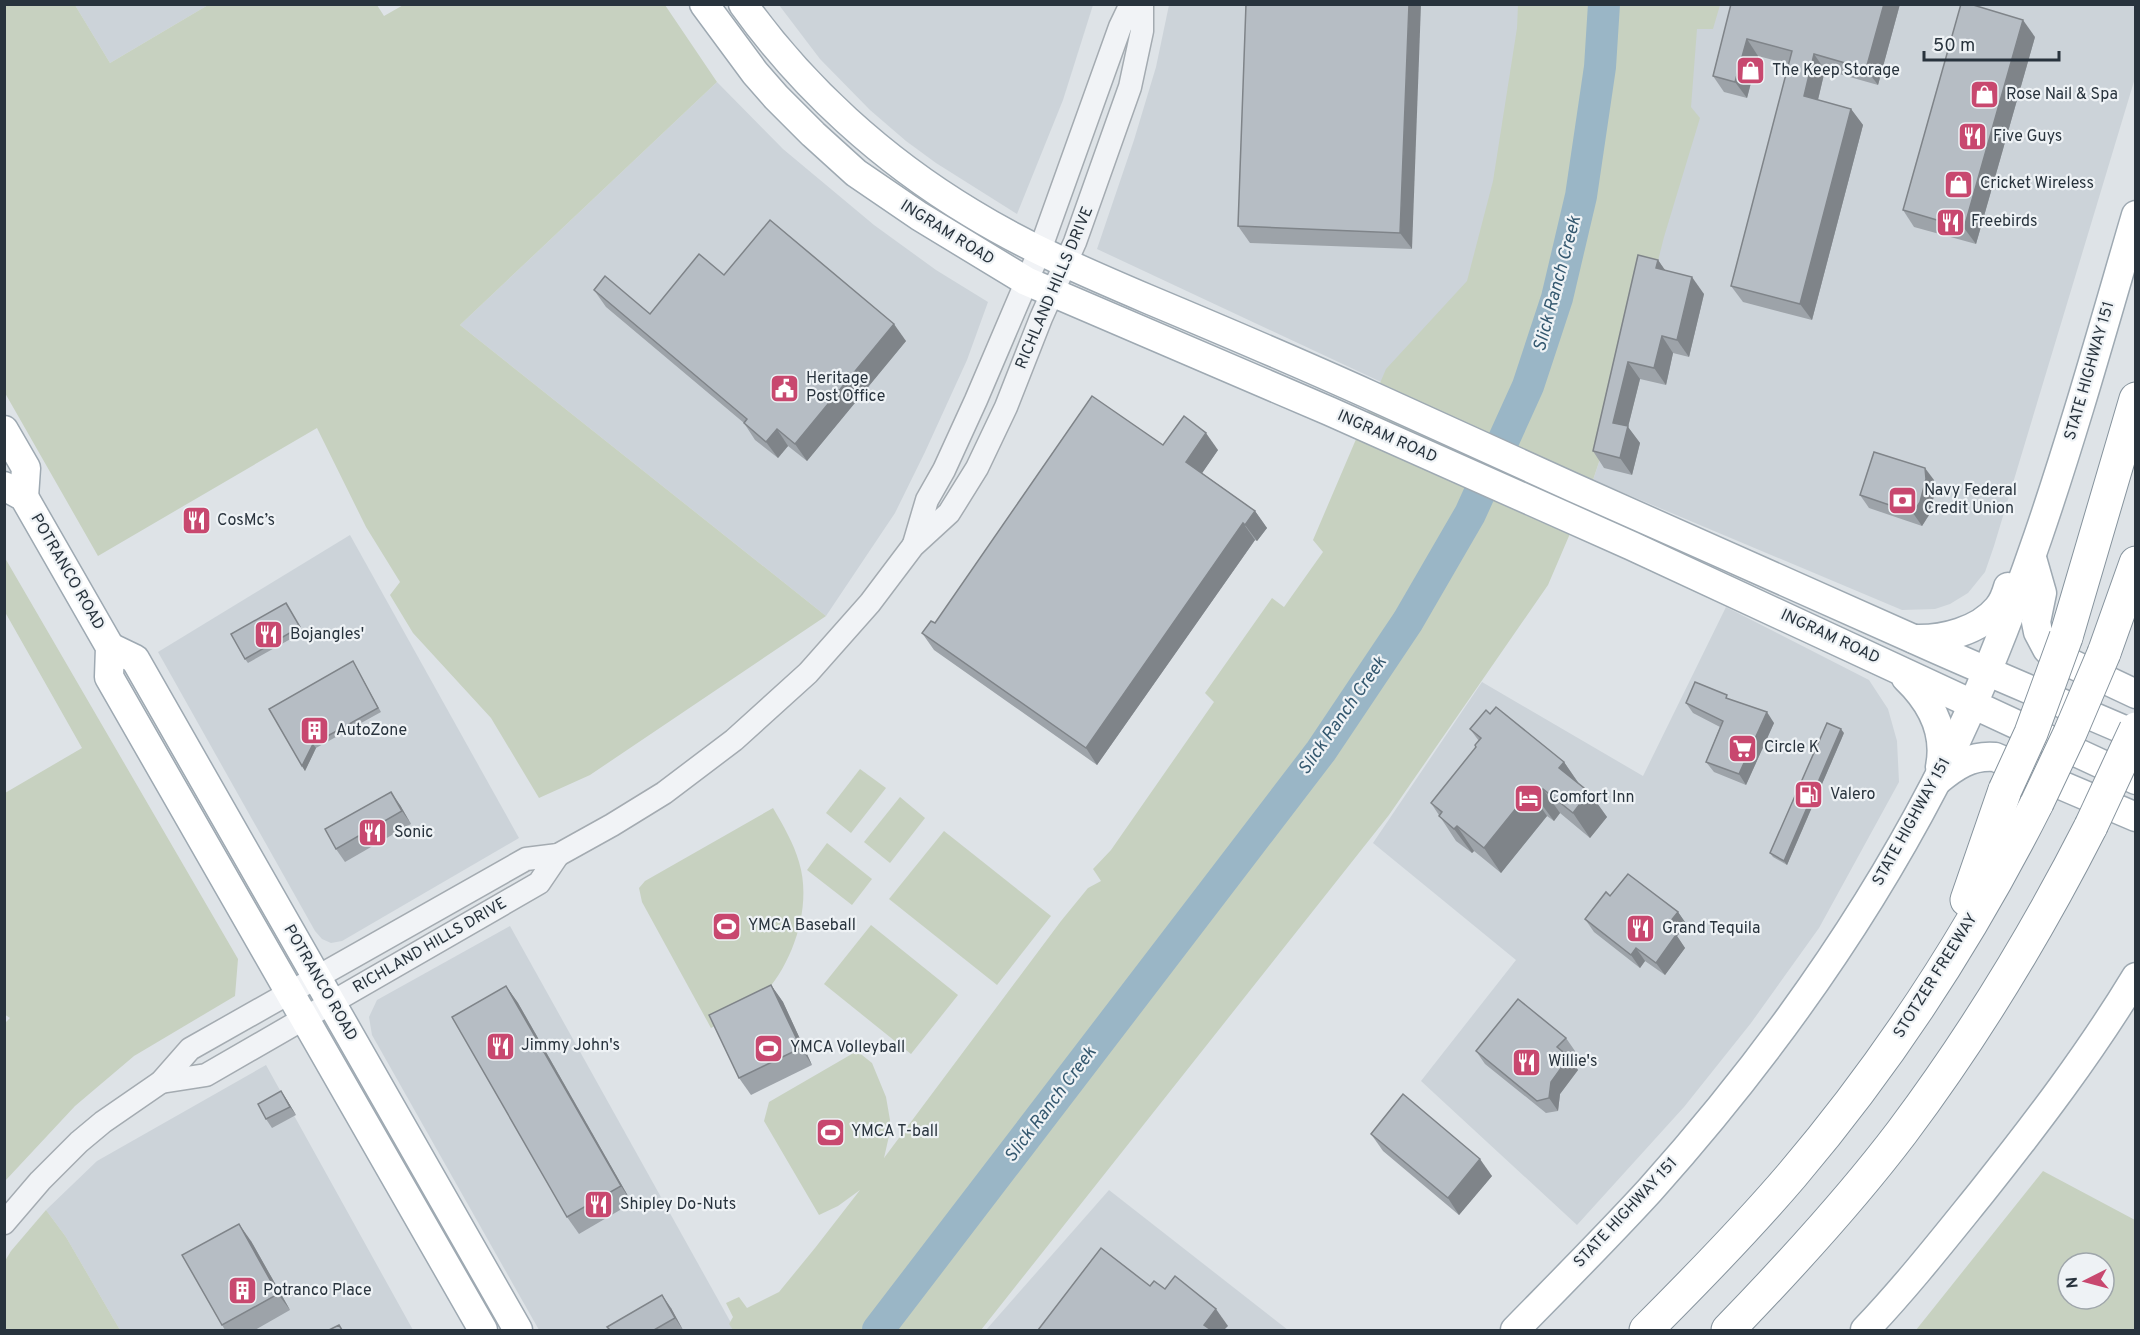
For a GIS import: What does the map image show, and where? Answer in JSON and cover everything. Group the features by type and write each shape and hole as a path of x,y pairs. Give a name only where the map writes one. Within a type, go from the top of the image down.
{"highway":[{"path":"1946,964 2005,789 2036,722 2066,636 2136,399"},
{"name":"STOTZER FREEWAY","path":"1646,1330 1749,1223 1813,1150 1892,1046 1946,964 2012,851 2037,803 2104,653 2136,563"},
{"path":"1728,1330 1818,1234 1881,1159 1920,1107 2006,980 2055,895 2091,826 2136,729"}],"main road":[{"name":"INGRAM ROAD","path":"705,4 755,73 792,114 856,173 919,216 1026,281 1329,411 1569,518 2136,780"},
{"name":"INGRAM ROAD","path":"743,4 785,57 816,91 888,156 972,214 1066,264 1342,383 1582,493 1912,639 2136,735"},
{"path":"792,114 816,91"},
{"name":"STATE HIGHWAY 151","path":"1515,1330 1649,1190 1713,1116 1808,993 1896,855 1935,783 1973,704 2032,558 2064,459 2136,215"},
{"path":"1329,411 1342,383"},
{"name":"POTRANCO ROAD","path":"4,430 26,468 14,491 110,647 135,659 518,1330"},
{"path":"1912,639 1947,636 1980,622 1997,610 2002,603 2016,563 2032,558 2042,593 2036,622 2038,632 2047,649 2053,655 2136,694"},
{"name":"POTRANCO ROAD","path":"110,647 109,677 483,1330"},
{"path":"1891,665 1922,694 1936,718 1941,752 1935,783"},
{"path":"1935,783 1948,771 1966,760 1981,757 1995,758 2136,817"},
{"path":"1865,1330 1934,1252 2035,1125 2086,1054 2136,977"}],"street":[{"name":"RICHLAND HILLS DRIVE","path":"913,546 927,500 944,470 976,400 1040,250 1120,27 1131,4"},
{"name":"RICHLAND HILLS DRIVE","path":"4,1223 34,1187 79,1142 103,1122 162,1082 190,1049 526,859 558,855 664,793 734,740 808,673 870,603 913,546 949,513 977,468 1006,407 1066,264 1111,145 1130,87 1142,31 1142,4"},
{"name":"RICHLAND HILLS DRIVE","path":"162,1082 206,1075 304,1019 539,883 558,855"}],"shaded area":[{"path":"75,5 208,5 110,63"},
{"path":"779,5 1093,5 1063,100 1017,214 936,163 870,110 820,59"},
{"path":"1169,5 1527,5 1505,187 1424,402 1097,249 1156,67"},
{"path":"1693,5 2135,5 2135,78 1994,546 1985,572 1968,593 1950,604 1935,609 1902,610 1593,480 1632,363"},
{"path":"717,82 783,149 874,225 936,270 988,302 967,360 895,513 826,616 460,325"},
{"path":"350,535 519,838 342,941 331,943 322,939 315,931 158,652"},
{"path":"1726,607 1869,680 1888,709 1897,741 1899,782 1819,928 1751,1023 1684,1107 1577,1225 1421,1081 1516,960 1373,843 1482,682 1643,776"},
{"path":"510,926 735,1330 539,1330 372,1035 369,1017 377,1000"},
{"path":"266,1065 413,1330 120,1330 66,1237 46,1210 97,1161"},
{"path":"1109,1190 1288,1330 986,1330"}],"green space":[{"path":"405,4 665,5 717,82 460,325 826,616 590,775 539,798 491,718 413,633 390,595 400,582 366,527 317,428 98,556 5,393 5,5 75,5 110,63 208,5 377,5 384,16"},
{"path":"1518,5 1720,5 1713,29 1697,29 1691,107 1700,118 1664,237 1632,363 1593,480 1548,585 1389,815 981,1330 733,1330 729,1324 733,1317 726,1303 739,1297 747,1308 779,1292 860,1190 838,1206 819,1215 764,1121 769,1102 857,1051 872,1063 886,1097 890,1120 884,1158 1061,921 1088,888 1101,881 1093,869 1111,850 1214,702 1205,693 1272,598 1284,607 1323,552 1313,540 1386,369 1467,281 1493,181 1517,28"},
{"path":"5,558 238,959 235,996 134,1056 75,1106 5,1181 4,1024 10,1018 4,1014 5,793 82,748 5,612"},
{"path":"860,769 886,788 851,833 826,813"},
{"path":"900,797 925,818 890,863 864,842"},
{"name":"YMCA Baseball","path":"773,808 794,848 803,880 801,917 797,936 781,971 759,999 711,1028 642,902 639,888 645,881"},
{"path":"944,831 1051,916 997,985 889,899"},
{"path":"827,843 872,879 852,905 807,870"},
{"path":"871,925 958,995 911,1054 824,984"},
{"path":"2043,1171 2135,1220 2135,1330 1916,1330"},
{"path":"46,1210 66,1237 120,1330 5,1330 5,1261"}],"building":[{"path":"1246,4 1409,4 1400,233 1238,226"},
{"path":"1731,4 1884,4 1866,69 1814,54 1804,96 1851,109 1800,304 1731,286 1792,51 1747,39 1735,82 1713,76"},
{"path":"1961,4 1970,4 2023,20 1964,228 1903,210"},
{"name":"Heritage Post Office","path":"770,220 894,324 795,444 777,429 766,442 744,423 747,419 594,290 605,276 650,314 699,254 724,275"},
{"path":"1638,255 1658,260 1656,268 1692,277 1677,340 1662,336 1654,368 1628,362 1613,423 1628,426 1620,458 1593,451"},
{"path":"1092,396 1163,445 1184,416 1206,433 1186,462 1255,511 1245,525 1243,523 1086,748 922,633 931,621 935,623"},
{"name":"Navy Federal Credit Union","path":"1874,452 1925,468 1926,479 1920,502 1913,513 1860,495"},
{"name":"Bojangles'","path":"286,603 300,627 245,659 231,634"},
{"name":"AutoZone","path":"353,661 378,708 313,744 302,766 269,709"},
{"path":"1695,682 1727,695 1726,698 1767,712 1739,774 1706,762 1723,721 1686,703"},
{"path":"1496,707 1564,762 1559,768 1589,792 1573,813 1543,789 1536,797 1530,791 1484,848 1457,826 1454,829 1439,816 1442,812 1431,803 1481,738 1470,729 1486,710 1490,714"},
{"name":"Valero","path":"1827,723 1841,729 1784,861 1770,853"},
{"path":"391,792 402,811 336,849 325,829"},
{"name":"Grand Tequila","path":"1628,874 1678,912 1666,927 1676,935 1656,963 1636,948 1631,955 1585,919 1606,892 1610,896"},
{"name":"YMCA Volleyball","path":"771,985 801,1048 739,1078 709,1015"},
{"path":"506,986 621,1186 567,1217 452,1017"},
{"name":"Willie's","path":"1518,999 1566,1038 1557,1047 1569,1057 1551,1082 1549,1098 1537,1101 1476,1051"},
{"path":"281,1091 290,1107 266,1119 258,1104"},
{"path":"1403,1094 1480,1159 1448,1198 1371,1134"},
{"name":"Potranco Place","path":"239,1224 278,1294 222,1325 182,1255"},
{"path":"1101,1248 1150,1286 1154,1281 1165,1289 1175,1276 1216,1309 1204,1325 1211,1330 1038,1330"},
{"path":"662,1295 675,1318 654,1330 610,1330 607,1327"},
{"path":"339,1325 342,1330 329,1330"}],"waterway":[{"name":"Slick Ranch Creek","path":"878,1330 1321,751 1408,621 1470,514 1528,386 1557,298 1581,196 1600,67 1604,4"}],"place":[{"name":"The Keep Storage","path":"1751,71"},
{"name":"Rose Nail & Spa","path":"1985,95"},
{"name":"Five Guys","path":"1972,137"},
{"name":"Cricket Wireless","path":"1959,184"},
{"name":"Freebirds","path":"1950,222"},
{"name":"Heritage Post Office","path":"785,388"},
{"name":"Navy Federal Credit Union","path":"1903,500"},
{"name":"CosMc’s","path":"196,521"},
{"name":"Bojangles'","path":"269,635"},
{"name":"AutoZone","path":"315,731"},
{"name":"Circle K","path":"1743,748"},
{"name":"Valero","path":"1809,795"},
{"name":"Comfort Inn","path":"1528,798"},
{"name":"Sonic","path":"373,833"},
{"name":"YMCA Baseball","path":"727,926"},
{"name":"Grand Tequila","path":"1641,929"},
{"name":"Jimmy John's","path":"500,1046"},
{"name":"YMCA Volleyball","path":"769,1048"},
{"name":"Willie's","path":"1527,1062"},
{"name":"YMCA T-ball","path":"830,1132"},
{"name":"Shipley Do-Nuts","path":"599,1205"},
{"name":"Potranco Place","path":"242,1291"}]}
